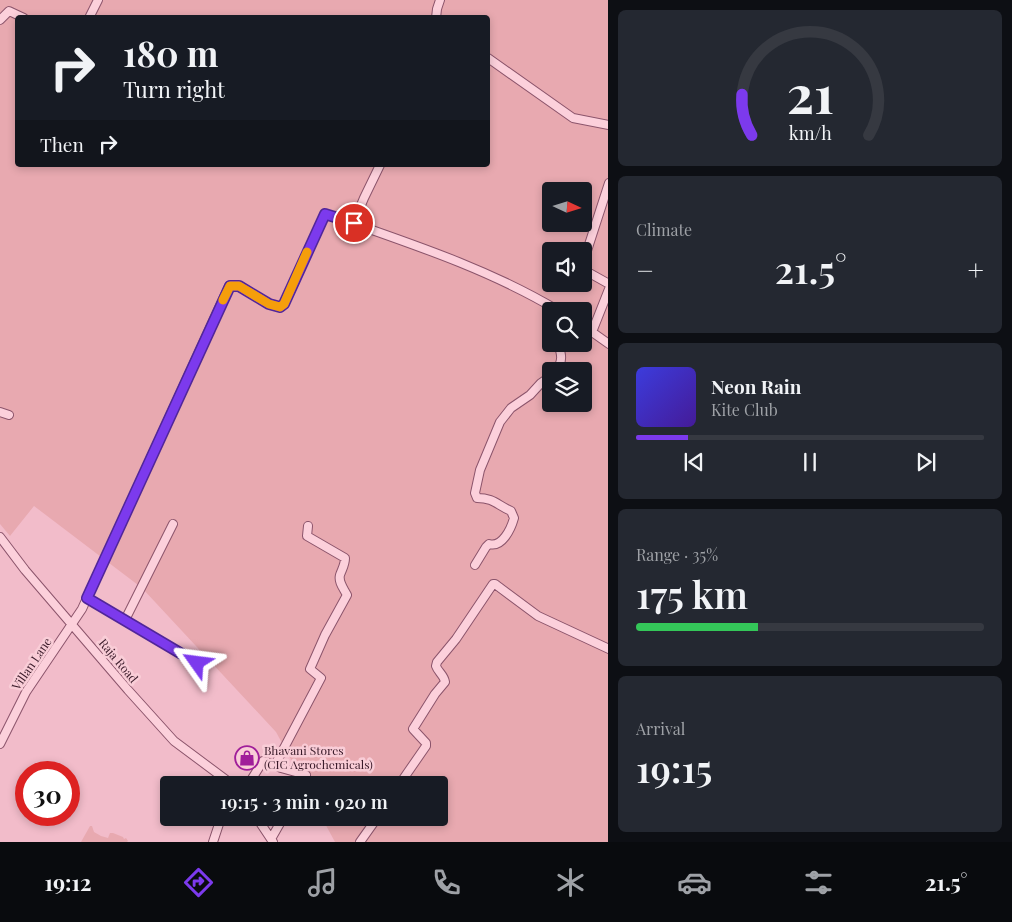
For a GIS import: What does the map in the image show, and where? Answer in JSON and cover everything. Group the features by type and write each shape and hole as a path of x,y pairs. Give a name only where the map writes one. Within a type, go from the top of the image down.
{"street":[{"path":"90,15 98,0"},
{"path":"436,15 440,0"},
{"path":"0,20 9,10 18,15"},
{"path":"490,59 574,118 608,125"},
{"path":"379,167 354,223 478,271 543,302"},
{"path":"590,242 608,183"},
{"name":"Villan Lane","path":"0,744 26,692 82,609 230,286 239,286 269,304 280,307 284,304 325,214 354,223"},
{"path":"592,275 608,284"},
{"path":"608,289 592,332 608,344"},
{"path":"475,565 489,544 499,543 504,538 514,518 511,511 490,498 478,498 475,493 480,470 500,422 511,408 542,382"},
{"path":"0,412 10,415"},
{"path":"125,620 173,524"},
{"path":"275,765 321,678 310,669 325,635 347,595 339,577 345,563 345,558 307,536 308,526"},
{"name":"Raja Road","path":"0,537 25,570 174,741 221,776"},
{"path":"405,776 426,746 426,743 413,729 422,713 445,682 443,676 437,670 437,662 456,639 493,584 538,616 608,649"},
{"path":"87,598 197,663"},
{"path":"254,776 263,761 305,776"},
{"path":"213,842 218,826"},
{"path":"262,826 272,841"},
{"path":"272,841 279,826"},
{"path":"360,842 371,826"}],"shaded area":[{"path":"0,0 608,0 608,842 335,842 326,826 448,826 448,776 300,776 276,732 142,588 34,506 10,536 0,524"},
{"path":"90,826 92,826 94,832 101,836 108,838 110,833 113,833 124,839 126,838 128,841 81,842"}],"slow traffic":[{"path":"223,300 230,286 239,286 269,304 280,307 284,304 307,252"}],"place":[{"name":"Bhavani Stores (CIC Agrochemicals)","path":"247,758"}],"route":[{"path":"197,663 87,598 230,286 239,286 269,304 280,307 284,304 325,214 354,223"}]}
